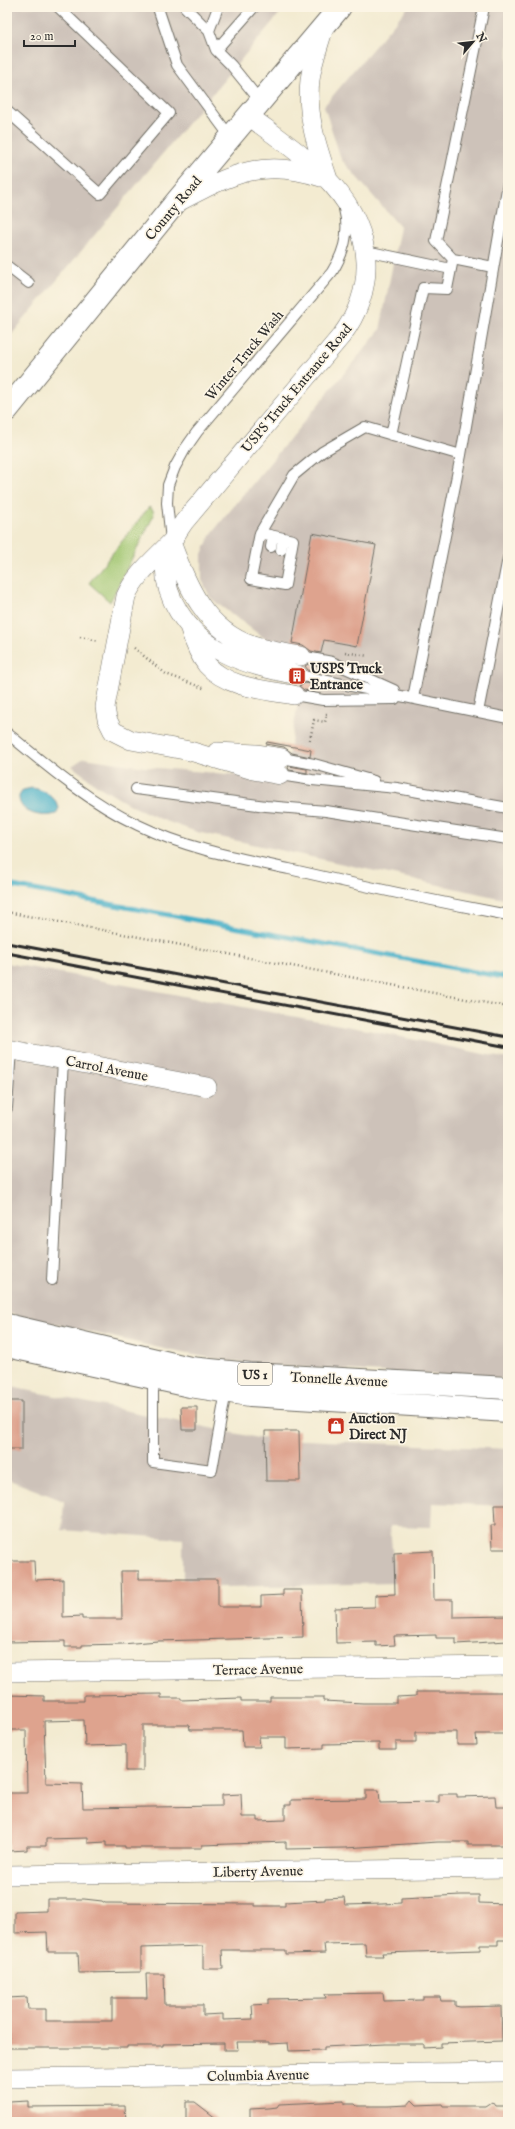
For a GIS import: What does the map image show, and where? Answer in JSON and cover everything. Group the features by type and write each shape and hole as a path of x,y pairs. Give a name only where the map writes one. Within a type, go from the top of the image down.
{"main road":[{"name":"County Road","path":"7,410 176,202 340,7"},
{"name":"Tonnelle Avenue","path":"7,1325 190,1368 250,1374 508,1388"},
{"name":"Tonnelle Avenue","path":"7,1346 153,1378 250,1395 508,1411"}],"street":[{"path":"324,27 314,63 309,98 312,125 332,185"},
{"name":"USPS Truck Entrance Road","path":"255,109 332,185 355,215 362,231 366,251 366,268 362,300 350,325 191,512 171,542 141,573 129,588 124,604 105,707 107,719 113,731 123,738 190,751 254,770 281,766"},
{"path":"176,202 235,174 262,168 288,168 332,185"},
{"path":"171,542 194,595 216,624 226,633 247,644 301,656"},
{"name":"USPS Truck Entrance Road","path":"171,542 166,565 167,580 178,611 188,626 202,657 215,672 239,683 294,695"},
{"name":"USPS Truck Entrance Road","path":"188,626 208,643 232,657 259,666 298,675"},
{"name":"Carrol Avenue","path":"9,1049 207,1087"},
{"name":"Terrace Avenue","path":"7,1672 508,1666"},
{"name":"Liberty Avenue","path":"7,1875 508,1868"},
{"name":"Columbia Avenue","path":"7,2078 508,2072"}],"lane":[{"path":"7,111 100,194 169,113 58,7"},
{"path":"160,7 159,11 177,65 231,138"},
{"path":"185,7 209,31 216,50 231,65 255,109"},
{"path":"209,31 218,7"},
{"path":"216,50 254,7"},
{"path":"391,435 423,288 447,289 452,264 436,241 484,7"},
{"path":"413,698 461,455 508,183"},
{"name":"Winter Truck Wash","path":"171,542 167,504 168,485 185,449 197,432 332,272 340,259 346,240 346,226 344,212 332,185"},
{"path":"366,251 394,257 493,267"},
{"path":"7,266 29,283"},
{"path":"260,533 293,540 286,585 276,580 265,578 251,579 260,533 294,476 322,452 365,427 461,455"},
{"path":"271,548 278,537"},
{"path":"278,537 281,550"},
{"path":"478,712 508,558"},
{"path":"301,656 332,662 413,698"},
{"path":"298,675 508,718"},
{"path":"294,695 323,700 413,698"},
{"path":"7,733 74,788 137,825 176,841 223,854 406,896 508,915"},
{"path":"281,766 314,764 397,788"},
{"path":"281,766 312,780 397,788 508,808"},
{"path":"136,788 266,806 326,811 508,839"},
{"path":"7,1108 9,1049"},
{"path":"52,1280 63,1060"},
{"path":"153,1378 153,1462 212,1470 226,1391"}],"path":[{"path":"80,637 104,642"},
{"path":"310,740 314,720 325,722 326,714"},
{"path":"7,912 508,1007"}],"shaded area":[{"path":"7,7 285,7 7,340"},
{"path":"408,7 508,7 508,900 197,832 163,820 130,805 98,786 72,766 84,758 145,767 239,775 284,783 307,651 268,641 210,597 202,580 202,554 210,536 220,523 380,330 400,227 341,159 324,106"},
{"path":"7,963 372,1031 508,1059 508,1379 277,1366 230,1361 182,1353 7,1313"},
{"path":"7,1386 258,1438 508,1449 508,1506 432,1503 431,1527 390,1526 395,1583 183,1588 183,1539 62,1530 64,1501 7,1479"}],"green space":[{"path":"149,507 153,510 154,515 110,602 89,583"}],"water":[{"path":"32,788 45,792 55,800 59,808 56,814 38,815 27,811 23,807 19,796 23,790"}],"building":[{"path":"312,533 376,545 357,646 324,640 321,653 311,651 303,645 292,643"},
{"path":"308,664 319,666 318,672 308,670 305,666"},
{"path":"305,683 316,685 315,692 304,690 299,686"},
{"path":"267,742 311,750 310,757 292,753 284,747 266,744"},
{"path":"289,766 307,769 307,773 289,770"},
{"path":"7,1401 22,1401 22,1449 7,1449"},
{"path":"181,1407 197,1407 197,1430 182,1430"},
{"path":"265,1431 299,1431 300,1481 266,1481"},
{"path":"494,1505 508,1505 508,1549 492,1549 491,1525 495,1525"},
{"path":"433,1551 434,1600 453,1600 453,1617 508,1616 508,1641 456,1644 456,1638 436,1638 436,1635 394,1636 395,1645 376,1646 376,1642 336,1643 335,1608 375,1607 375,1595 395,1594 394,1553"},
{"path":"7,1561 34,1561 35,1580 63,1579 63,1617 82,1616 82,1619 122,1619 121,1571 139,1571 139,1579 218,1579 218,1607 261,1607 261,1596 283,1595 283,1590 302,1590 303,1637 158,1641 82,1645 82,1647 65,1647 65,1641 7,1642"},
{"path":"416,1692 508,1692 508,1734 476,1734 477,1745 457,1745 457,1732 416,1732 416,1742 396,1742 396,1750 379,1750 379,1743 324,1744 324,1748 286,1749 286,1737 259,1737 260,1747 243,1747 242,1730 190,1730 189,1725 143,1725 143,1771 126,1771 126,1745 85,1746 84,1720 44,1721 46,1783 82,1784 83,1808 222,1806 222,1795 241,1794 242,1817 258,1817 258,1821 285,1820 285,1805 291,1805 291,1800 366,1799 366,1790 379,1790 380,1803 439,1802 439,1794 457,1794 457,1797 495,1796 496,1807 508,1807 508,1845 468,1845 468,1842 438,1842 345,1848 286,1849 286,1842 202,1845 202,1848 125,1848 125,1846 106,1846 106,1842 88,1843 88,1838 46,1839 46,1846 27,1846 27,1850 9,1851 9,1841 7,1841 8,1793 27,1793 26,1730 7,1730 7,1695 44,1696 44,1701 84,1701 84,1695 161,1694 161,1698 181,1698 181,1700 241,1698 241,1701 270,1701 270,1697 323,1697 323,1701 397,1703 397,1697 416,1696"},
{"path":"479,1895 479,1903 508,1904 508,1940 498,1940 498,1945 480,1945 480,1950 382,1953 383,1956 366,1956 365,1943 324,1944 325,1953 286,1954 286,1950 222,1950 223,1969 203,1969 203,1946 141,1948 141,1972 79,1973 78,1952 48,1952 47,1932 15,1933 15,1912 47,1911 47,1899 84,1899 102,1901 105,1903 255,1904 255,1906 285,1906 285,1902 325,1900 325,1898 344,1897 345,1905 401,1903 401,1898"},
{"path":"146,1974 164,1974 165,2005 203,2005 203,2015 223,2014 223,2020 253,2019 252,2005 268,2004 268,1999 326,1998 325,1994 383,1993 384,2001 423,2000 423,1997 440,1997 441,2001 455,2001 455,2006 460,2007 501,2006 502,2041 441,2043 441,2047 424,2048 424,2044 385,2044 324,2047 324,2050 289,2051 288,2043 269,2044 269,2042 237,2042 238,2050 224,2050 224,2043 163,2044 163,2046 127,2046 127,2048 9,2048 8,1998 27,1997 28,2009 46,2009 46,2021 112,2021 112,1998 147,1998"},
{"path":"412,2100 417,2105 442,2104 443,2106 486,2106 492,2102 495,2106 508,2106 508,2122 250,2122 250,2109 277,2107 279,2104 344,2101 344,2104 355,2104 357,2106 388,2106 408,2105"},
{"path":"28,2101 28,2107 125,2106 126,2122 7,2122 7,2104 9,2104 9,2102"},
{"path":"186,2102 195,2102 221,2122 186,2122"}],"waterway":[{"path":"7,885 508,978"}],"railway":[{"path":"7,943 508,1037"},
{"path":"7,953 508,1047"}],"place":[{"name":"USPS Truck Entrance","path":"297,676"},
{"name":"Auction Direct NJ","path":"336,1426"}]}
